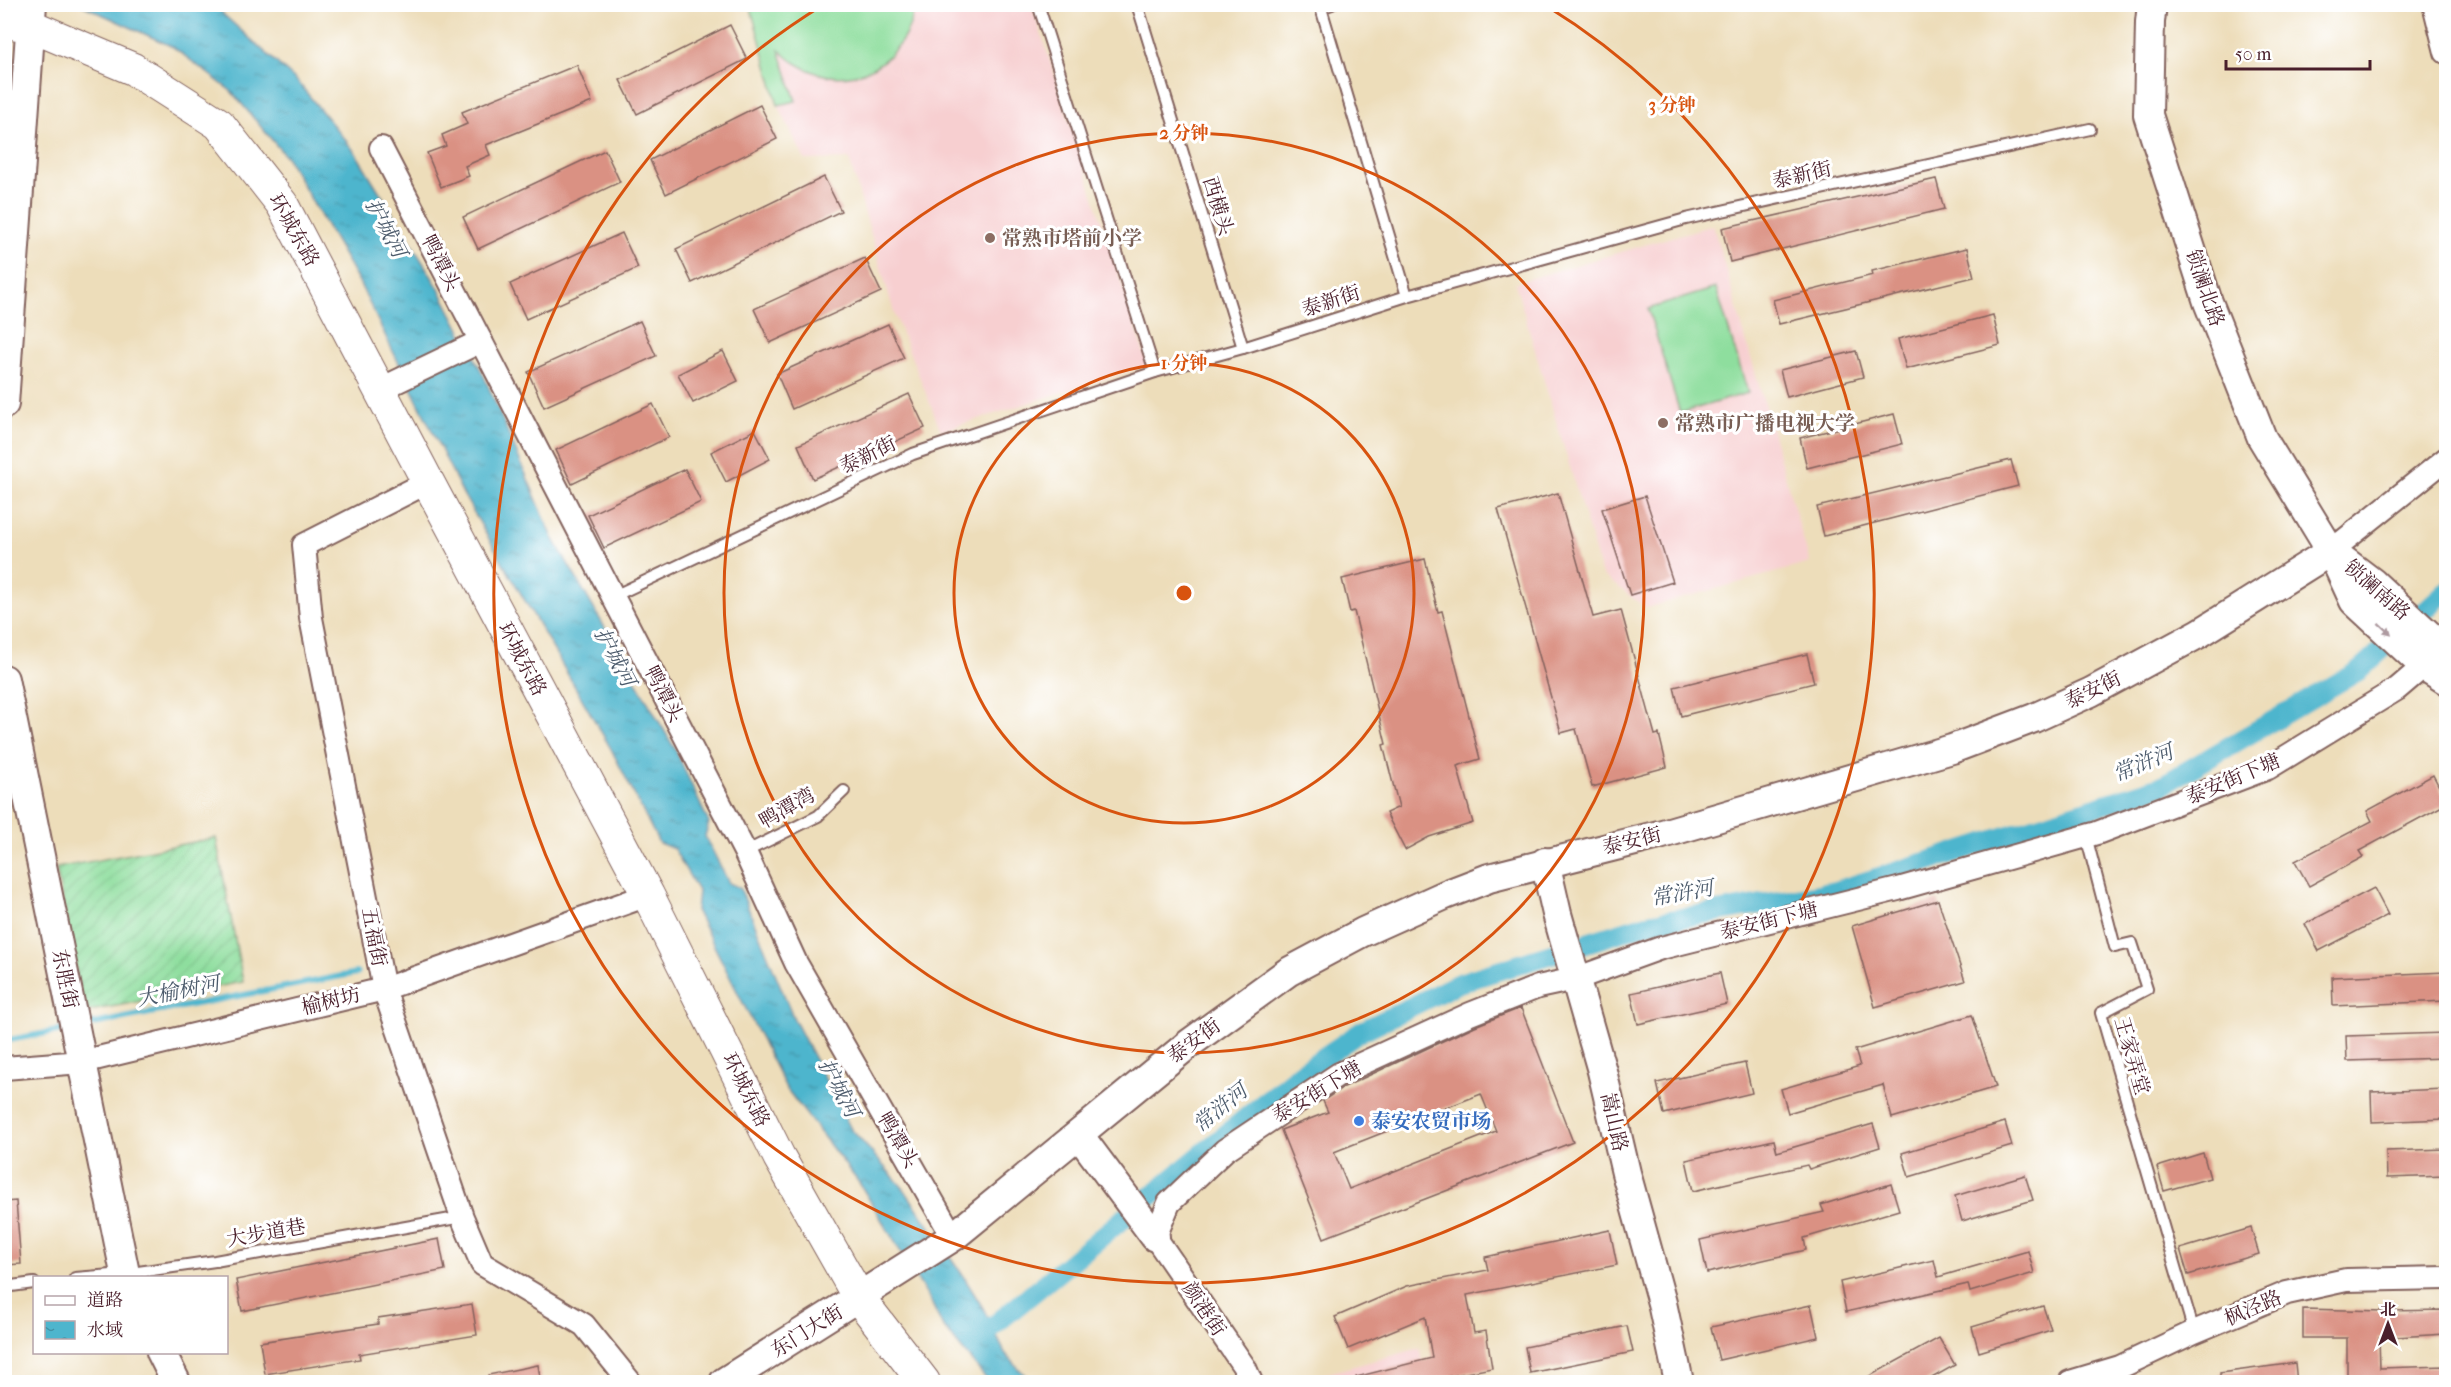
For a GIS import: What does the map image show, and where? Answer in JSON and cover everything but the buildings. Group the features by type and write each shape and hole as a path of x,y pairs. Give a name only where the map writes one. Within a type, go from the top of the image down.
{"main road":[{"name":"环城东路","path":"20,25 133,69 219,124 282,204 380,390 421,485"},
{"name":"环城东路","path":"20,25 143,91 218,140 277,219 779,1156 852,1303 861,1333 903,1383"},
{"name":"环城东路","path":"852,1303 924,1383"}],"street":[{"name":"锁澜北路","path":"2152,4 2148,115 2208,302 2262,438 2331,551"},
{"path":"2434,4 2446,52"},
{"path":"4,404 20,25"},
{"name":"鸭潭头","path":"381,148 745,852 796,963 953,1237"},
{"path":"380,390 481,340"},
{"name":"泰安街","path":"852,1303 953,1237 1190,1043 1288,972 1363,932 1489,878 1659,835 1918,759 2034,718 2091,692 2200,633 2331,551 2446,459"},
{"name":"五福街","path":"421,485 304,545 311,618 384,989 462,1217 482,1264 584,1325 630,1383"},
{"name":"锁澜南路","path":"2331,551 2364,592 2433,659"},
{"name":"泰安街下塘","path":"1155,1237 1169,1203 1225,1150 1339,1074 1470,1014 1538,987 1575,979 1661,948 1898,889 2086,836 2268,768 2397,689 2433,659"},
{"name":"东胜街","path":"4,680 125,1276"},
{"name":"嵩山路","path":"1545,862 1662,1304 1679,1383"},
{"name":"榆树坊","path":"4,1068 81,1054 384,989 641,898"},
{"path":"1079,1135 1155,1237"},
{"name":"颜港街","path":"1155,1237 1245,1368 1251,1383"},
{"name":"枫泾路","path":"2070,1383 2121,1375 2194,1332 2287,1293 2346,1280 2446,1278"},
{"name":"东门大街","path":"724,1383 852,1303"},
{"path":"162,1354 176,1383"}],"lane":[{"path":"1038,4 1155,372"},
{"name":"西横头","path":"1137,4 1243,348"},
{"path":"1332,4 1321,8 1407,296"},
{"name":"泰新街","path":"614,596 913,454 1155,372 1243,348 1407,296 1686,219 2090,129"},
{"name":"鸭潭湾","path":"745,852 818,816 844,791"},
{"name":"王家弄堂","path":"2086,836 2115,947 2132,943 2146,989 2101,1012 2194,1332"},
{"name":"大步道巷","path":"125,1276 462,1217"},
{"path":"4,1287 33,1283"}],"shaded area":[{"name":"常熟市塔前小学","path":"750,5 1032,5 1148,365 941,431 895,316 849,159 805,160 778,105"},
{"name":"常熟市广播电视大学","path":"1713,225 1810,563 1646,608 1602,575 1515,283"},
{"path":"1420,1348 1427,1382 1296,1382"}],"green space":[{"path":"750,5 912,5 912,18 903,39 892,53 867,71 839,77 824,75 794,62 779,50 796,101 778,105"},
{"path":"1716,288 1748,393 1680,413 1648,309"},
{"path":"216,838 243,982 84,1012 56,868"}],"water":[{"name":"护城河","path":"82,5 217,5 224,15 297,81 355,152 438,287 483,374 553,538 675,749 709,823 705,836 729,883 740,888 794,1019 851,1129 904,1189 983,1308 1005,1353 1031,1382 989,1382 942,1325 931,1302 860,1184 786,1088 696,910 698,891 674,849 659,843 610,747 463,494 358,280 287,158 231,91 173,47"}],"waterway":[{"name":"常浒河","path":"975,1341 1300,1073 1362,1031 1459,983 1647,924 1836,891 2161,786 2360,670 2446,591"},
{"name":"大榆树河","path":"83,1026 357,973"},
{"name":"大榆树河","path":"4,1041 68,1029"}],"place":[{"name":"常熟市塔前小学","path":"990,238"},
{"name":"常熟市广播电视大学","path":"1663,423"},
{"name":"泰安农贸市场","path":"1359,1121"}]}
